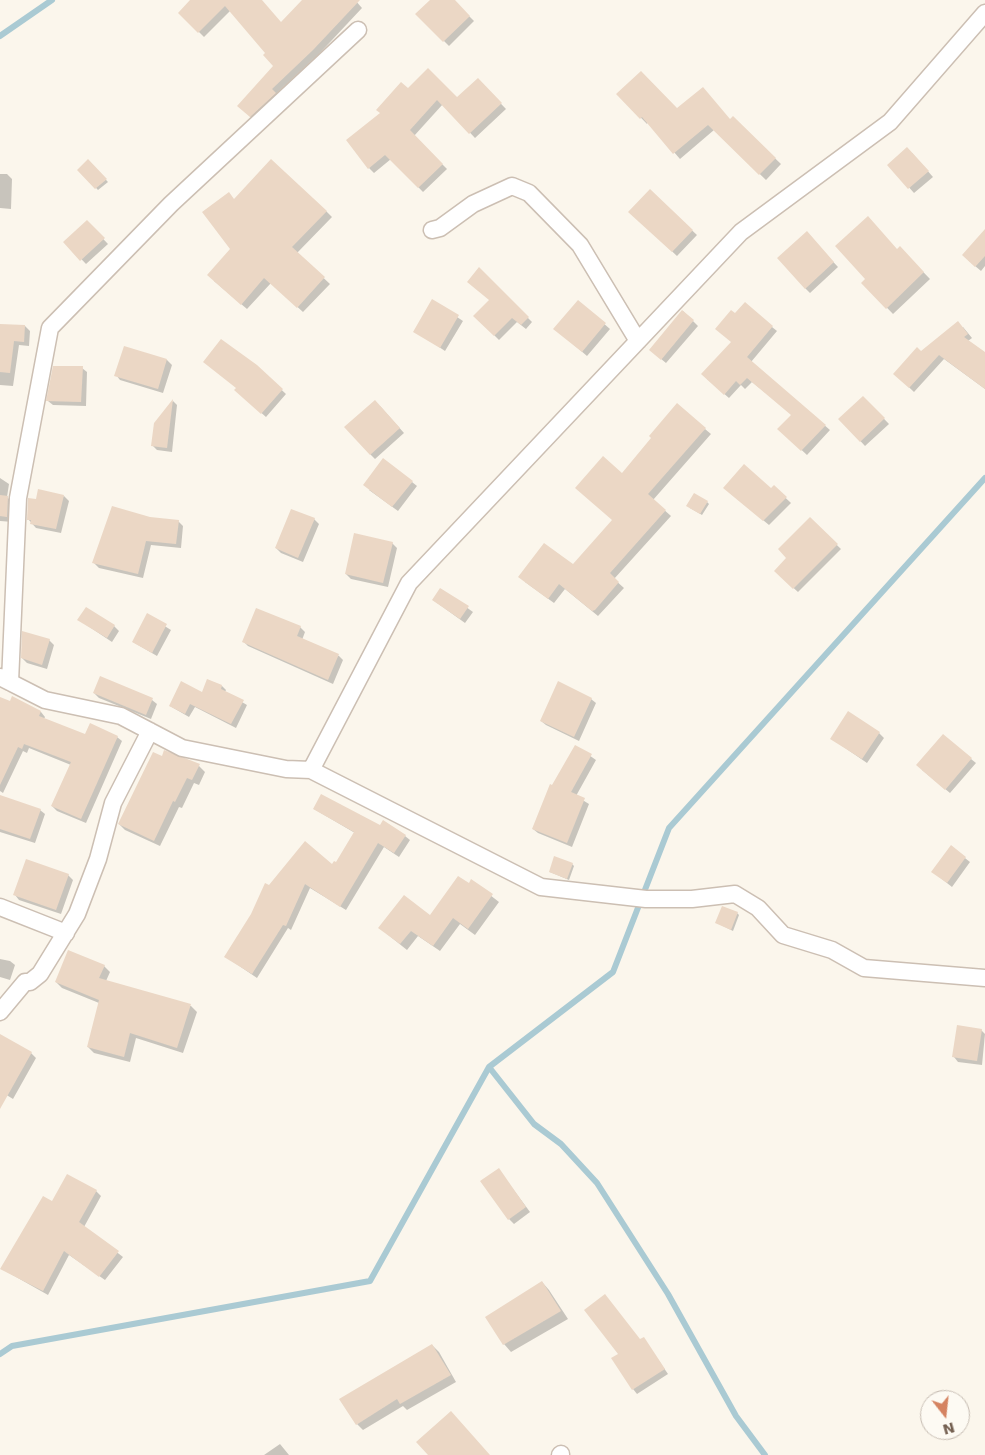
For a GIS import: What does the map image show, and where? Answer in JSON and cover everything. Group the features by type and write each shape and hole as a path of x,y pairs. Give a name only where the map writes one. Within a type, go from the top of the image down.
{"street":[{"path":"311,770 409,584 741,232 890,122 985,13"},
{"path":"358,30 171,204 50,328 18,498 5,679 44,700 121,716 182,748 286,769 311,770 541,887 646,899 692,899 735,894 758,908 783,935 832,950 864,968 985,978"},
{"path":"432,230 440,228 473,204 512,186 529,193 580,244 638,341"},
{"path":"0,1012 25,982 30,982 40,974 77,914 98,859 113,803 150,731"},
{"path":"0,907 66,933"}],"building":[{"path":"190,0 262,0 281,22 302,0 360,0 313,50 272,89 276,93 250,117 237,106 273,66 263,55 265,53 225,6 198,33 178,13"},
{"path":"430,0 455,0 470,16 443,42 415,14"},
{"path":"428,68 457,97 478,78 502,103 469,134 437,100 410,130 443,164 418,188 385,155 368,169 346,140 380,113 376,110 401,82 408,88"},
{"path":"641,71 677,108 703,87 730,119 733,116 776,158 759,175 708,125 673,154 642,117 640,119 616,94"},
{"path":"907,147 929,171 908,189 887,165"},
{"path":"88,159 107,179 95,189 77,170"},
{"path":"271,159 327,211 292,247 325,277 297,308 264,278 241,305 207,275 230,249 202,212 229,192 234,199"},
{"path":"650,189 693,230 672,252 628,212"},
{"path":"868,216 897,249 900,246 924,272 886,309 861,283 865,279 835,246"},
{"path":"87,220 105,238 80,261 63,242"},
{"path":"985,229 985,256 975,267 962,255"},
{"path":"807,231 834,262 805,289 777,258"},
{"path":"479,267 529,317 521,325 512,318 494,336 473,316 489,300 467,282"},
{"path":"432,299 459,315 440,348 413,332"},
{"path":"578,300 606,323 582,352 553,329"},
{"path":"745,302 773,326 747,357 826,425 801,451 777,429 791,415 747,378 740,385 736,381 724,395 701,374 731,342 715,329 731,310 735,313"},
{"path":"682,310 694,320 661,360 649,350"},
{"path":"958,321 968,334 964,337 985,352 985,389 939,355 909,388 893,374 917,347 921,351"},
{"path":"0,324 25,325 24,342 14,341 10,373 0,372"},
{"path":"221,339 257,365 283,389 261,414 234,390 236,388 203,362"},
{"path":"124,346 167,359 158,389 114,376"},
{"path":"53,366 83,366 81,402 46,401"},
{"path":"863,396 885,418 860,442 838,419"},
{"path":"173,399 167,448 151,446 154,423"},
{"path":"375,400 400,428 370,455 344,427"},
{"path":"677,403 706,428 648,494 666,510 610,573 619,582 595,610 592,611 559,584 548,599 518,577 544,543 573,564 612,520 575,488 603,456 622,473 651,438 649,436"},
{"path":"383,458 413,481 392,507 363,485"},
{"path":"744,464 771,488 774,485 787,497 763,521 723,488"},
{"path":"38,489 64,495 56,529 30,524 31,520 27,520 28,498 36,499"},
{"path":"694,493 708,501 700,514 686,506"},
{"path":"0,495 8,496 7,517 0,516"},
{"path":"112,506 150,517 179,520 176,544 146,541 138,574 92,563"},
{"path":"291,509 315,518 298,558 275,548"},
{"path":"810,517 838,544 793,589 774,571 786,558 778,549"},
{"path":"354,533 393,542 383,583 345,574"},
{"path":"440,588 469,606 460,619 432,600"},
{"path":"86,607 115,625 107,638 77,620"},
{"path":"256,608 301,626 297,636 339,654 328,680 242,642"},
{"path":"147,613 167,624 152,653 132,642"},
{"path":"22,631 50,639 42,665 21,658"},
{"path":"100,676 153,698 146,715 93,693"},
{"path":"207,679 222,685 221,689 244,700 231,724 190,704 185,714 169,706 181,681 202,692"},
{"path":"558,681 592,698 574,737 540,721"},
{"path":"12,696 41,711 39,716 85,734 90,723 118,736 81,819 51,806 71,762 24,744 22,749 18,747 0,785 0,697 10,701"},
{"path":"848,711 880,732 862,759 830,739"},
{"path":"943,734 972,758 945,790 916,765"},
{"path":"575,745 592,754 571,792 585,798 567,843 532,829 550,784 552,785"},
{"path":"164,750 200,764 192,780 187,778 175,802 173,801 154,841 118,824 153,752 162,756"},
{"path":"321,794 380,825 383,820 406,835 394,853 378,843 340,907 305,884 286,926 283,925 252,974 224,957 251,914 265,883 269,885 305,841 332,864 334,861 336,862 354,832 313,809"},
{"path":"0,795 41,809 30,839 0,829"},
{"path":"951,845 966,857 947,883 931,872"},
{"path":"554,856 573,863 567,879 549,872"},
{"path":"26,859 69,874 56,910 13,895"},
{"path":"458,876 469,883 471,879 493,894 468,929 453,918 433,946 411,931 400,944 378,928 404,895 430,915"},
{"path":"722,906 738,912 731,930 715,923"},
{"path":"68,950 105,965 99,978 191,1004 177,1048 130,1033 124,1057 87,1047 99,1000 55,982"},
{"path":"957,1025 982,1029 977,1061 952,1057"},
{"path":"0,1034 32,1052 0,1109"},
{"path":"499,1168 526,1207 508,1220 480,1181"},
{"path":"67,1174 97,1190 79,1222 119,1251 99,1277 64,1251 43,1291 0,1269 43,1196 52,1201"},
{"path":"542,1281 561,1311 503,1345 485,1317"},
{"path":"605,1294 640,1339 644,1337 665,1369 632,1390 611,1358 618,1354 584,1310"},
{"path":"432,1344 451,1375 400,1404 397,1399 356,1425 339,1399"},
{"path":"451,1411 490,1455 428,1455 416,1442"}],"waterway":[{"path":"0,36 52,0"},
{"path":"0,1354 12,1346 370,1281 489,1067 613,972 669,828 985,478"},
{"path":"489,1067 534,1124 561,1144 597,1183 668,1294 736,1416 765,1455"}]}
